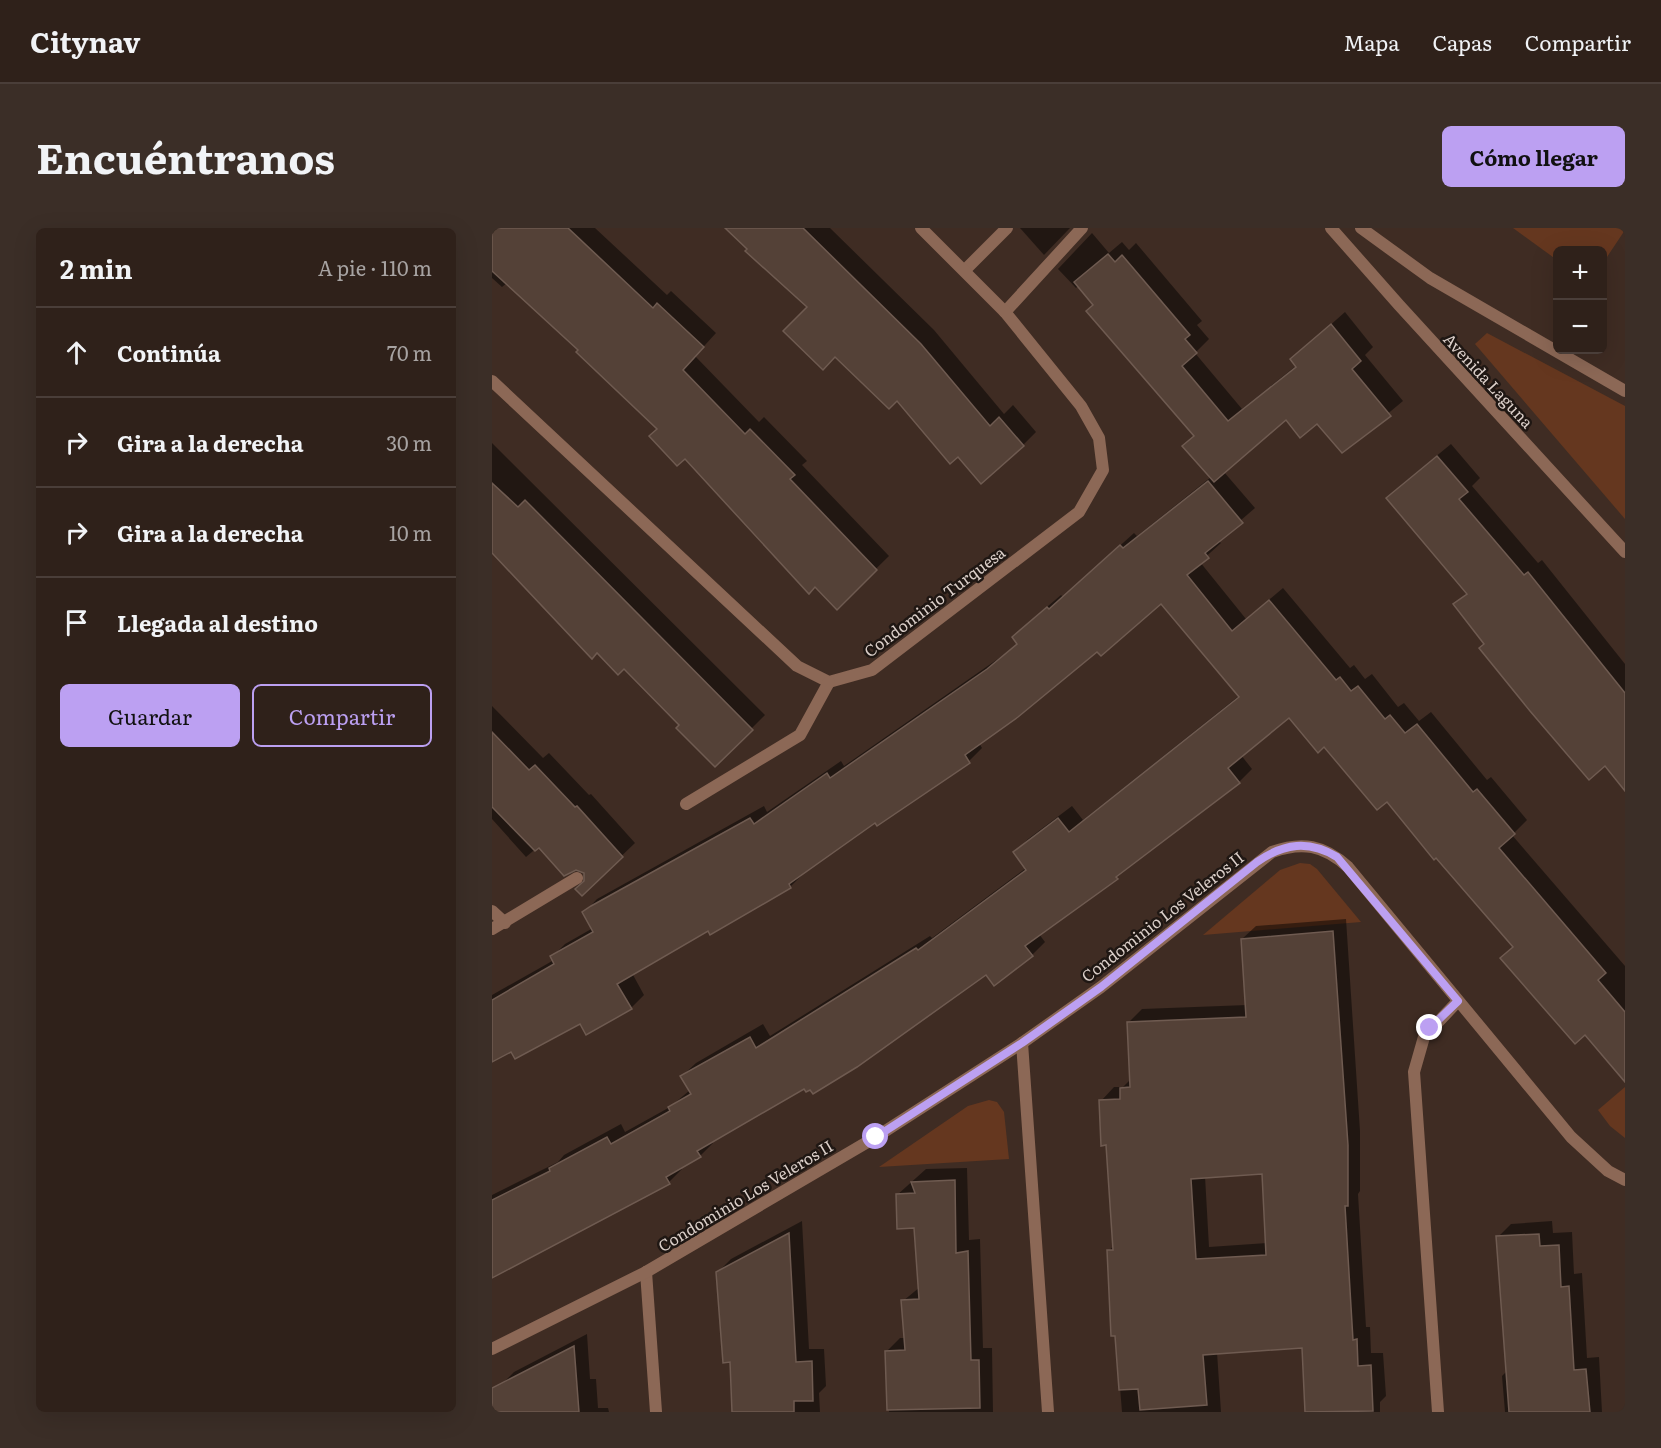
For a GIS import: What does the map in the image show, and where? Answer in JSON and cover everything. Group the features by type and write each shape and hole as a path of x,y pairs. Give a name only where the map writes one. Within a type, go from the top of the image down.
{"street":[{"name":"Condominio Turquesa","path":"829,682 872,670 1079,512 1103,470 1099,438 1081,406 1005,312 921,228"},
{"path":"965,270 1007,228"},
{"path":"1005,312 1082,228"},
{"name":"Avenida Laguna","path":"1331,228 1625,552"},
{"path":"1361,228 1430,278 1625,391"},
{"path":"492,381 797,666 829,682 800,735 686,804"},
{"name":"Condominio Los Veleros II","path":"492,1348 646,1272 876,1137 1022,1043 1101,987 1257,862 1272,852 1301,845 1326,850 1348,867 1571,1137 1608,1171 1625,1180"},
{"path":"492,929 577,878"},
{"path":"492,911 505,923"},
{"path":"1438,1412 1414,1072 1424,1037 1458,1001"},
{"path":"1022,1043 1048,1412"},
{"path":"646,1272 656,1412"}],"shaded area":[{"path":"1513,228 1625,228 1607,257 1607,246 1553,246 1553,257"},
{"path":"1487,333 1625,406 1625,519 1475,344"},
{"path":"1300,863 1310,864 1317,869 1361,922 1203,935 1280,870"},
{"path":"1625,1087 1625,1138 1610,1126 1598,1110"},
{"path":"989,1100 997,1102 1004,1112 1009,1159 879,1167 968,1106"}],"building":[{"path":"492,228 568,228 653,308 657,303 704,347 683,370 745,434 750,429 795,475 790,479 877,570 837,610 815,587 809,594 685,459 677,466 649,436 657,429 576,352 578,350 492,271"},
{"path":"725,228 803,228 921,344 990,426 999,417 1024,446 981,484 958,457 950,464 897,401 889,409 835,357 823,370 783,331 807,307 745,251 747,249"},
{"path":"1108,254 1115,262 1122,255 1190,335 1185,339 1197,353 1182,366 1228,421 1296,367 1290,359 1331,324 1361,361 1352,369 1391,416 1342,453 1317,424 1300,438 1286,420 1214,482 1182,446 1194,436 1086,311 1093,305 1074,282"},
{"path":"1437,456 1468,492 1459,499 1524,575 1528,572 1625,693 1625,791 1605,766 1589,780 1530,711 1479,648 1484,644 1453,604 1467,594 1386,498"},
{"path":"1208,481 1243,523 1205,553 1209,558 1187,575 1232,631 1269,600 1336,680 1340,677 1351,691 1358,686 1385,719 1390,715 1405,733 1417,724 1473,792 1477,789 1515,834 1499,848 1606,973 1598,980 1625,1012 1625,1082 1585,1035 1575,1044 1500,958 1513,947 1436,858 1434,860 1387,802 1377,810 1324,747 1318,753 1289,718 1228,768 1240,783 1116,877 1118,879 1025,946 1033,956 994,986 986,975 857,1067 813,1094 810,1090 806,1092 804,1089 697,1151 701,1157 666,1177 670,1184 492,1278 492,1200 550,1171 549,1168 607,1137 611,1144 670,1111 668,1107 691,1094 680,1076 750,1037 756,1048 916,948 918,950 1026,870 1013,852 1058,818 1069,832 1239,697 1161,604 1101,656 1097,652 1018,717 965,755 970,763 877,826 875,823 789,884 791,888 710,935 708,931 617,984 632,1009 586,1035 580,1024 515,1059 511,1052 492,1062 492,1000 554,964 550,956 593,932 582,912 750,818 754,824 827,773 830,778 987,669 1017,644 1012,637 1047,607 1049,609 1120,545 1123,548"},
{"path":"492,483 518,507 525,500 753,730 715,767 676,728 679,725 624,669 618,675 597,653 592,659 492,553"},
{"path":"492,732 529,770 535,765 575,807 577,806 623,857 582,896 575,889 584,881 584,873 576,870 564,876 539,848 535,851 492,807"},
{"path":"1333,931 1348,1145 1348,1206 1345,1206 1353,1340 1357,1339 1358,1366 1371,1365 1373,1411 1305,1412 1302,1348 1203,1355 1207,1405 1140,1410 1138,1389 1119,1390 1115,1336 1111,1336 1107,1250 1113,1250 1106,1145 1101,1146 1099,1100 1120,1099 1120,1088 1130,1087 1127,1022 1246,1017 1241,939","holes":["1262,1174 1266,1255 1196,1259 1191,1179"]},
{"path":"955,1180 956,1253 968,1251 971,1360 979,1360 980,1408 887,1410 885,1351 905,1350 901,1300 919,1299 914,1228 897,1229 896,1194 915,1193 911,1182"},
{"path":"789,1233 796,1362 812,1361 813,1401 794,1401 794,1412 732,1412 730,1362 723,1363 716,1272"},
{"path":"1539,1234 1540,1246 1559,1245 1561,1287 1569,1286 1574,1370 1586,1369 1590,1412 1509,1412 1496,1236"},
{"path":"574,1346 579,1412 492,1412 492,1388"}],"route":[{"path":"876,1137 1022,1043 1101,987 1257,862 1285,847 1315,846 1337,857 1348,867 1458,1001 1430,1028"}]}
